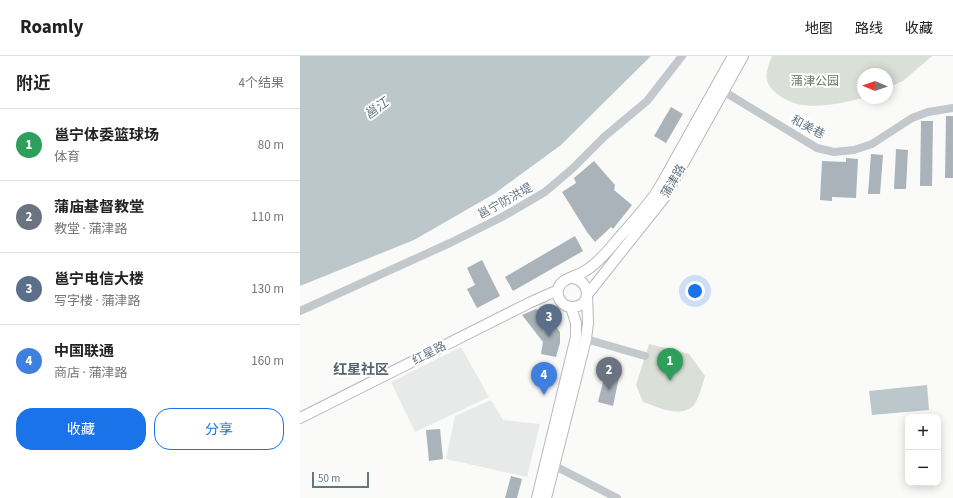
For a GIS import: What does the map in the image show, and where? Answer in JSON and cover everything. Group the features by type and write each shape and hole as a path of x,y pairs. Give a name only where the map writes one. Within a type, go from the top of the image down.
{"main road":[{"name":"蒲津路","path":"558,290 563,281 586,271 611,248 656,193 733,56"},
{"name":"蒲津路","path":"571,307 575,307 583,303 664,198 743,56"},
{"path":"546,498 586,339 588,323 586,287 584,283 577,278 572,278"},
{"path":"537,498 576,337 576,323 571,307 562,304 559,300 558,290"},
{"name":"红星路","path":"300,418 522,306 558,290"}],"street":[{"name":"邕宁防洪堤","path":"300,310 450,244 502,217 545,192 572,169 604,137 647,101 682,56"},
{"name":"和美巷","path":"723,91 817,148 834,152 854,150 872,144 912,118 928,112 953,108"},
{"path":"586,339 645,356"},
{"path":"555,466 617,498"}],"shaded area":[{"path":"461,347 489,397 415,432 391,382"},
{"path":"491,400 503,420 540,424 527,477 446,459 455,416"}],"green space":[{"name":"蒲津公园","path":"772,56 932,56 903,81 893,85 893,68 857,68 857,99 820,106 799,104 780,96 770,87 767,78 768,68"},
{"path":"649,344 689,354 705,376 696,403 689,409 676,412 669,411 643,402 636,385"}],"water":[{"name":"邕江","path":"300,56 651,56 561,145 494,194 414,240 300,286"},
{"path":"927,385 929,410 872,415 869,391"}],"building":[{"path":"671,107 683,114 666,143 654,136"},
{"path":"946,116 953,116 953,178 945,178"},
{"path":"921,121 933,121 932,186 920,186"},
{"path":"896,149 908,150 906,189 894,189"},
{"path":"871,154 883,155 880,194 868,194"},
{"path":"846,158 858,159 856,198 832,197 832,201 820,200 822,161 846,162"},
{"path":"594,161 615,185 614,190 632,205 613,229 611,227 595,242 562,192 576,183 574,178"},
{"path":"575,236 583,251 513,291 505,277"},
{"path":"482,260 500,296 477,308 467,289 475,285 467,268"},
{"path":"536,309 546,313 560,332 560,343 556,357 541,354 543,342 522,315"},
{"path":"605,374 619,377 613,406 598,402"},
{"path":"440,429 443,459 429,461 426,430"},
{"path":"511,476 522,479 517,498 505,498"}],"place":[{"name":"邕宁电信大楼","path":"549,337"},
{"name":"邕宁体委篮球场","path":"670,381"},
{"name":"蒲庙基督教堂","path":"609,390"},
{"name":"中国联通","path":"544,395"}],"district":[{"name":"红星社区","path":"361,369"}]}
